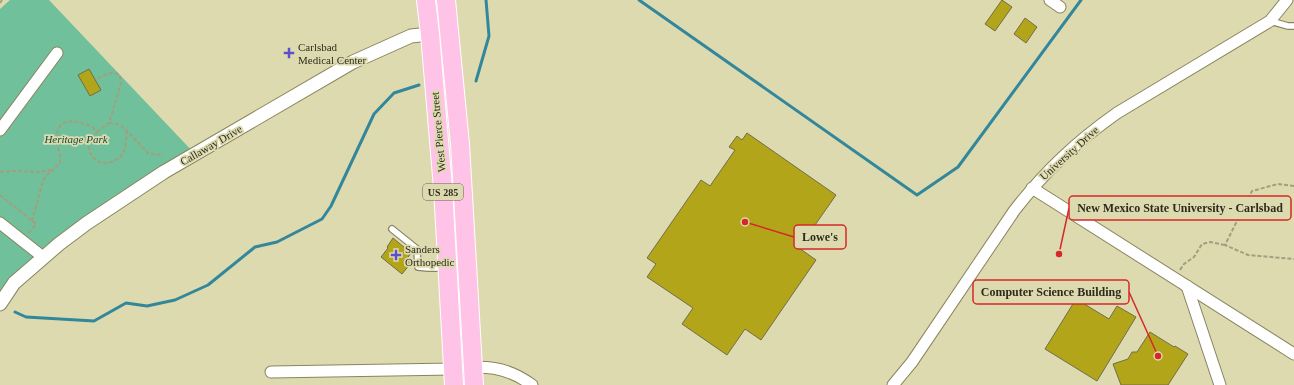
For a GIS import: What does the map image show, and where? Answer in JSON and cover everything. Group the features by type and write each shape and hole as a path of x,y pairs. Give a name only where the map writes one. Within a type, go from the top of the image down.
{"highway":[{"name":"West Pierce Street","path":"426,0 443,188 453,377"},
{"name":"West Pierce Street","path":"446,0 460,144 474,385"}],"street":[{"path":"1050,0 1060,7"},
{"name":"University Drive","path":"893,385 912,362 1014,211 1032,188 1056,163 1072,148 1117,113 1270,21 1287,0"},
{"name":"Callaway Drive","path":"0,304 14,283 43,257 87,223 164,172 353,62 411,36 449,32"},
{"path":"0,130 57,53"},
{"path":"1032,188 1294,354"},
{"path":"0,223 43,257"},
{"path":"1187,286 1220,385"},
{"path":"271,372 453,377 474,367 503,370 513,373 532,385"}],"lane":[{"path":"1270,21 1288,26 1294,26"},
{"path":"392,229 417,249 418,267 447,268"}],"path":[{"path":"98,79 105,74 118,74 121,78 121,83 109,123 98,131 89,142 89,148 95,160 104,164 119,158 124,150 127,131"},
{"path":"32,221 43,181 60,162 57,138 63,123 71,121 77,122 98,131"},
{"path":"109,123 118,124 127,131 148,153 158,156 163,154"},
{"path":"0,172 38,172 52,170"},
{"path":"1225,245 1252,191 1278,184 1294,186"},
{"path":"0,195 36,224 22,241"},
{"path":"1174,278 1184,264 1194,257 1202,244 1210,242 1225,245 1248,254 1294,259"}],"green space":[{"name":"Heritage Park","path":"10,0 49,0 195,154 87,223 0,304 0,9"}],"building":[{"path":"1002,0 1012,7 995,31 985,24"},
{"path":"1025,18 1037,27 1026,43 1014,34"},
{"path":"89,69 101,90 90,96 78,75"},
{"path":"747,133 836,195 799,248 816,260 761,340 745,329 727,355 682,324 693,308 647,277 656,264 647,258 701,180 710,186 735,150 729,147 737,136 742,140"},
{"name":"Sanders Orthopedic","path":"393,238 411,253 406,260 411,263 402,274 381,257"},
{"path":"1076,299 1109,319 1117,306 1136,317 1097,381 1045,349"},
{"path":"1150,332 1188,354 1168,385 1121,385 1113,364 1128,359 1132,352 1137,352"}],"waterway":[{"path":"476,81 489,36 486,0"},
{"path":"639,0 917,195 958,167 1081,0"},
{"path":"15,312 26,317 94,321 126,303 147,306 175,300 208,285 255,247 277,242 322,219 331,206 374,114 394,93 419,85"}],"place":[{"name":"Carlsbad Medical Center","path":"289,53"},
{"name":"Lowe's","path":"745,222"},
{"name":"New Mexico State University - Carlsbad","path":"1059,254"},
{"name":"Sanders Orthopedic","path":"396,255"},
{"name":"Computer Science Building","path":"1158,356"}]}
